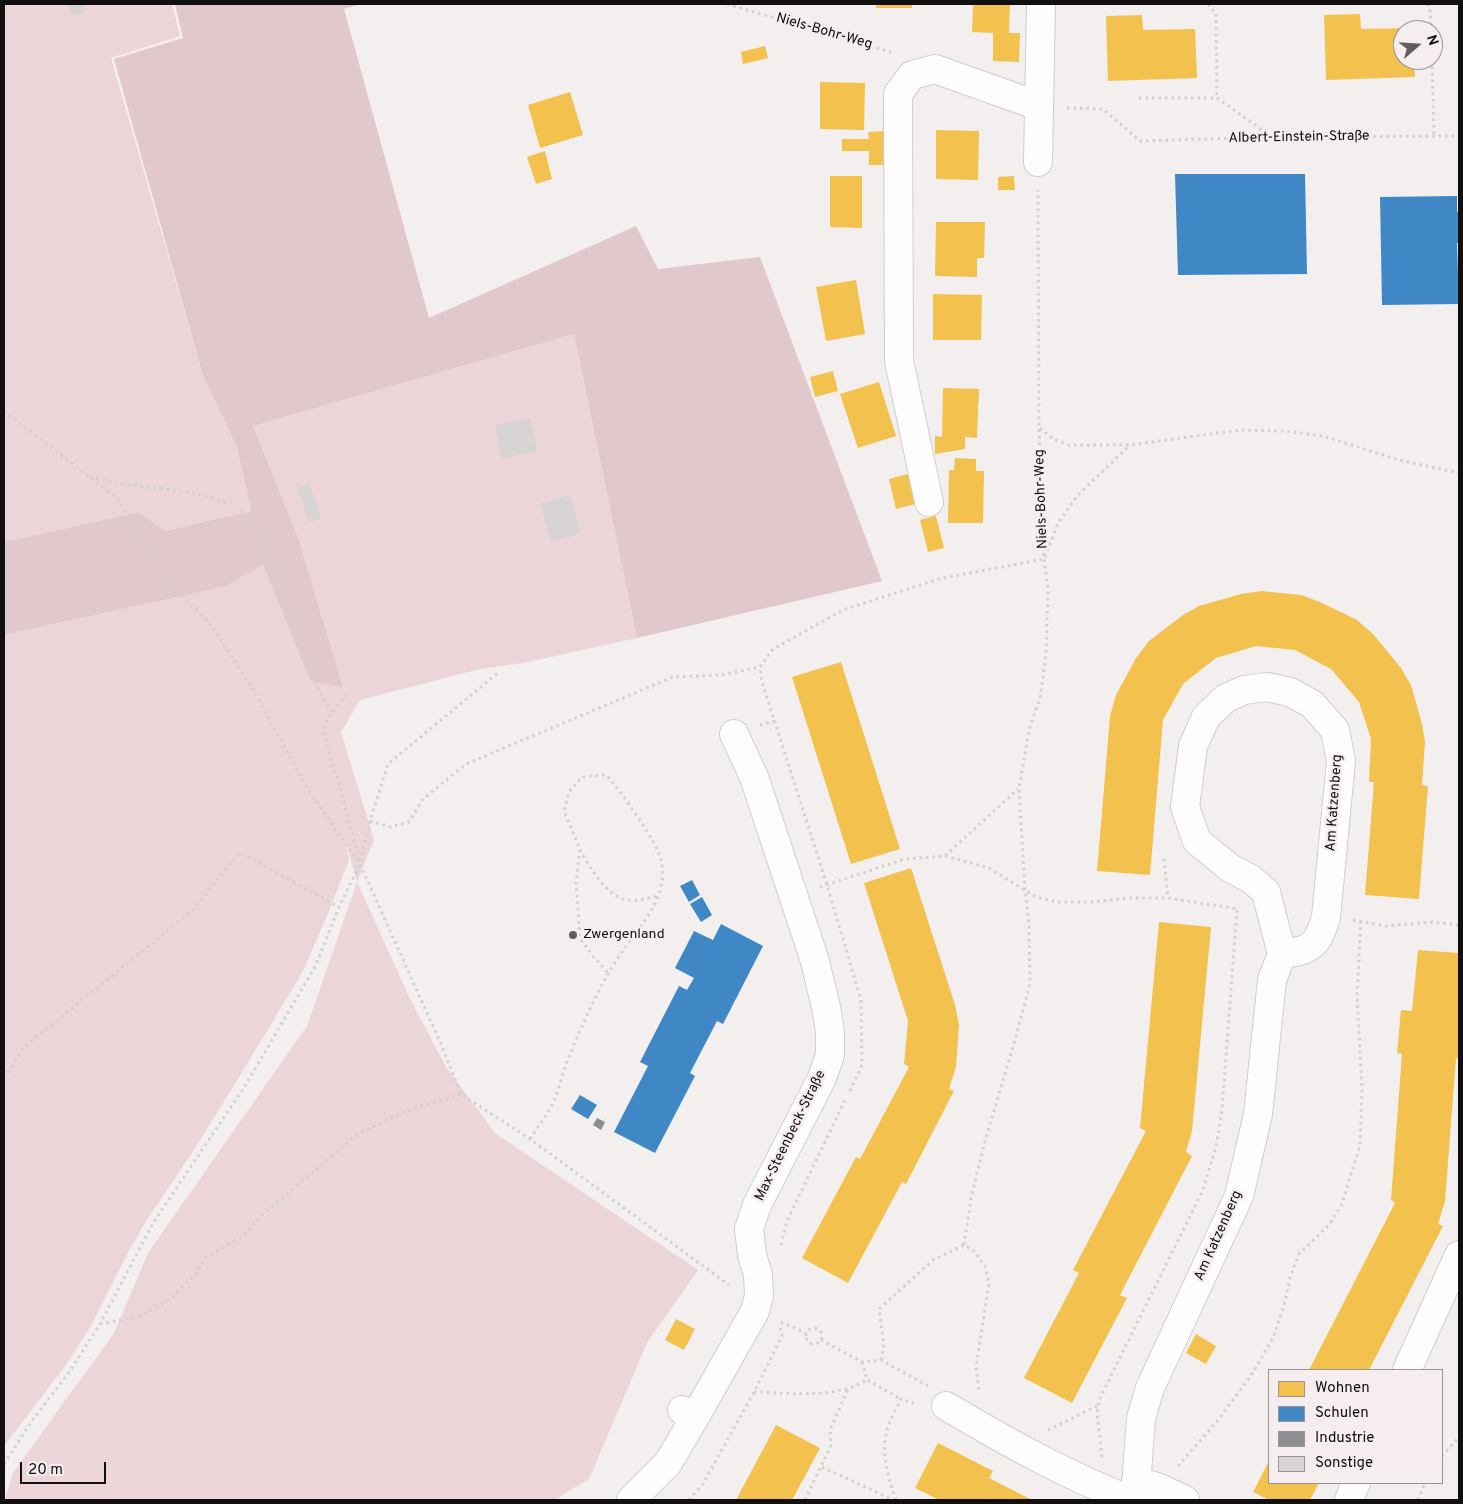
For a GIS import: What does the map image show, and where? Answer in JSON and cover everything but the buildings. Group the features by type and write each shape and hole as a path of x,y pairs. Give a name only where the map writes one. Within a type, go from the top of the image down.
{"street":[{"path":"1038,162 1042,4"},
{"path":"930,502 899,361 898,94 912,75 935,69 1039,106"},
{"name":"Am Katzenberg","path":"1133,1492 1141,1418 1150,1388 1240,1196 1258,1114 1272,980 1282,954 1266,892 1251,879 1230,868 1197,841 1185,807 1193,746 1206,717 1226,698 1244,690 1267,687 1290,692 1312,704 1335,730 1340,761 1326,917 1322,931 1313,944 1301,952 1282,954"},
{"name":"Max-Steenbeck-Straße","path":"631,1500 668,1463 688,1413 755,1310 759,1296 758,1275 752,1255 749,1229 757,1205 822,1078 830,1055 830,1032 826,1007 814,958 754,777 734,734"},
{"path":"1407,1369 1459,1255"},
{"path":"933,1400 1012,1443 1133,1492 1185,1500"},
{"path":"1349,1500 1356,1484"}],"path":[{"name":"Niels-Bohr-Weg","path":"727,4 890,52 912,75"},
{"path":"1208,4 1216,14 1216,98"},
{"path":"1428,4 1431,20"},
{"path":"1432,70 1434,136"},
{"path":"1139,98 1216,98 1272,137"},
{"name":"Albert-Einstein-Straße","path":"1066,108 1103,109 1140,141 1272,137 1459,136"},
{"name":"Niels-Bohr-Weg","path":"964,1245 971,1198 985,1141 1030,984 1029,925 1019,789 1029,730 1040,698 1046,656 1048,588 1044,559 1039,428 1038,162"},
{"path":"4,410 118,499 169,582 210,624 250,684 309,791 360,864"},
{"path":"1039,428 1053,439 1069,445 1130,445 1240,430 1285,431 1323,436 1400,460 1459,473"},
{"path":"766,657 773,648 842,610 938,579 1044,559 1058,523 1077,496 1130,445"},
{"path":"87,475 103,481 205,495 236,506 250,519 261,534 318,688 331,712"},
{"path":"370,821 391,827 409,822 423,799 466,764 673,678 721,675 760,667"},
{"path":"4,1464 31,1422 70,1371 100,1324 153,1223 245,1086 316,964 339,907 360,864 370,821 388,764 499,672"},
{"path":"347,695 331,712 324,728 360,864 441,1044 461,1094 530,1139 732,1287 759,1296"},
{"path":"530,1139 552,1106 565,1066 594,997 650,913 659,896 662,864 656,848 618,789 606,775 582,777 569,792 564,812 580,849 592,869 610,892 628,900 659,896"},
{"path":"945,856 1019,789"},
{"path":"580,849 576,883 580,938 609,974"},
{"path":"4,1078 24,1047 192,912 239,852 339,907"},
{"path":"793,896 905,859 945,856 989,868 1036,897 1057,902 1168,898 1273,914"},
{"path":"1164,859 1168,898"},
{"path":"1012,1443 1058,1426 1097,1406 1203,1190 1216,1147 1222,1110 1237,909"},
{"path":"1326,917 1386,926 1432,922 1459,925"},
{"path":"1097,1406 1133,1492 1219,1419 1252,1374 1273,1338 1285,1302 1290,1276 1299,1254 1328,1225 1342,1204 1360,1146 1362,1089 1357,995 1361,921"},
{"path":"100,1324 142,1316 170,1298 196,1274 206,1257 241,1238 262,1214 358,1134 406,1111 461,1094"},
{"path":"881,1360 884,1344 879,1309 932,1260 964,1245 974,1251 985,1266 989,1283 976,1367 977,1382 987,1430"},
{"path":"810,1329 818,1329 822,1334 821,1340 816,1344 811,1344 806,1341 806,1333 810,1329"},
{"path":"821,1340 862,1362 881,1360 933,1400"},
{"path":"862,1362 867,1380 901,1399 933,1400"},
{"path":"754,1392 800,1394 848,1388 867,1380"},
{"path":"805,1500 831,1445 830,1430 848,1388"},
{"path":"894,1500 888,1475 885,1443 888,1426 901,1399"},
{"path":"1443,1455 1459,1437"},
{"path":"822,1467 894,1500"},
{"path":"1418,1500 1425,1484"}],"shaded area":[{"path":"4,4 172,4 180,36 111,58 203,376 237,447 251,511 165,531 137,512 4,542"},
{"path":"175,4 360,4 344,9 429,318 636,226 658,269 760,257 882,581 637,638 574,334 253,426 297,535 343,688 310,680 263,565 227,586 4,635 4,542 138,512 165,531 251,511 237,447 203,376 114,59 183,38"},
{"path":"574,334 637,638 523,663 480,669 360,700 341,732 374,840 357,882 345,839 349,860 303,971 194,1150 148,1218 91,1326 68,1362 4,1446 4,635 227,586 263,565 310,680 297,535 253,426"},
{"path":"357,882 411,1001 446,1067 495,1133 698,1270 647,1343 589,1479 554,1500 5,1500 13,1473 114,1333 148,1253 307,1026"}],"place":[{"name":"Zwergenland","path":"573,935"}]}
